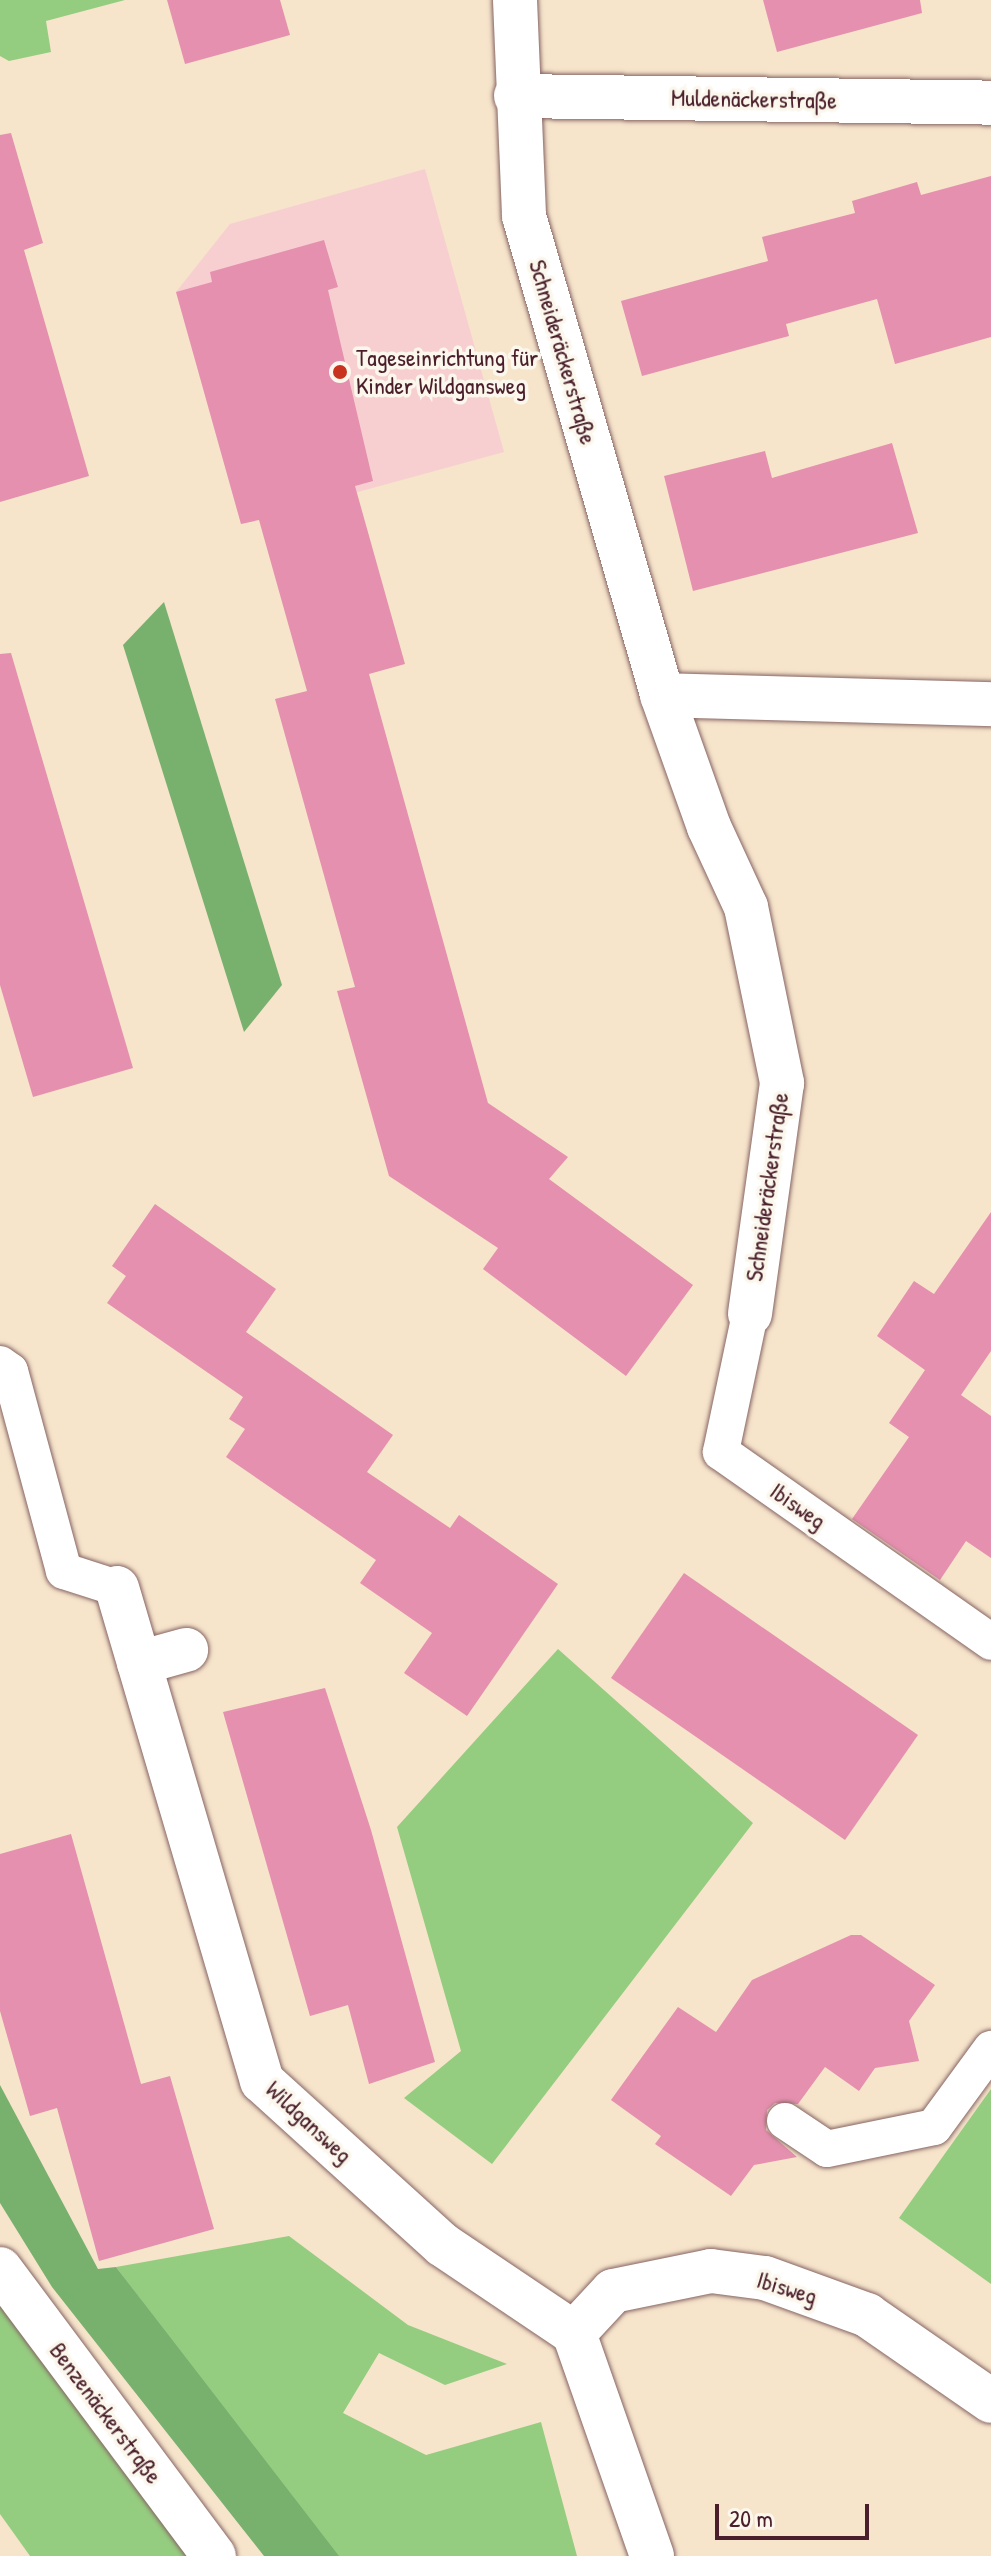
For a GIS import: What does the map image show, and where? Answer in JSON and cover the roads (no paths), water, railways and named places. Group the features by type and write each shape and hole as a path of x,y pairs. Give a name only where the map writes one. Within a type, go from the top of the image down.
{"street":[{"name":"Schneideräckerstraße","path":"515,0 516,96 524,216 662,695 709,827 746,907 782,1083 750,1314"},
{"name":"Muldenäckerstraße","path":"516,96 991,103"},
{"path":"662,695 991,704"},
{"name":"Ibisweg","path":"750,1314 721,1452 991,1642"},
{"path":"0,1364 10,1371 64,1571 117,1588"},
{"name":"Wildgansweg","path":"117,1588 262,2081 443,2245 574,2333"},
{"path":"139,1663 186,1650"},
{"path":"785,2121 827,2149 934,2127 991,2049"},
{"name":"Benzenäckerstraße","path":"0,2269 214,2556"},
{"name":"Ibisweg","path":"574,2333 613,2291 711,2271 765,2278 867,2315 991,2401"},
{"path":"574,2333 652,2556"}],"place":[{"name":"Tageseinrichtung für Kinder Wildgansweg","path":"340,372"}]}
